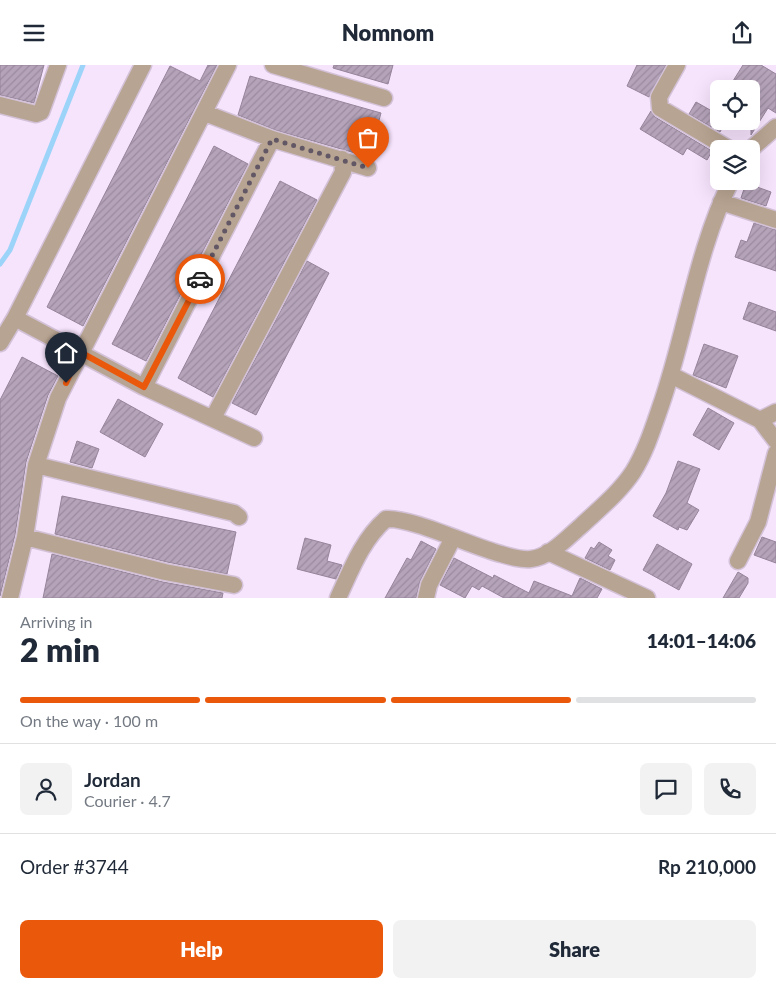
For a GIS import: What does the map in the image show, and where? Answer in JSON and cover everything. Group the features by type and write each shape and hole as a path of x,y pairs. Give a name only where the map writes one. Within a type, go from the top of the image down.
{"street":[{"path":"0,105 36,114 43,109 58,65"},
{"path":"0,343 15,318 143,65"},
{"path":"10,598 25,537 36,465 49,422 80,352 205,113 228,65"},
{"path":"273,65 384,97"},
{"path":"677,65 659,97 660,108 714,140"},
{"path":"205,113 272,139 368,168"},
{"path":"760,141 776,127"},
{"path":"144,387 272,139"},
{"path":"213,419 343,172 342,159"},
{"path":"338,598 372,531 386,519 416,525 522,560 539,558 562,543 625,483 647,446 671,375 721,202 727,190"},
{"path":"721,202 776,220"},
{"path":"15,318 144,387 254,438"},
{"path":"671,375 760,420 776,441"},
{"path":"760,420 776,412"},
{"path":"738,561 758,522 776,453"},
{"path":"36,465 234,513 239,517"},
{"path":"25,537 165,572 234,585"},
{"path":"426,598 428,585 453,538"},
{"path":"548,552 647,598"}],"building":[{"path":"0,65 44,65 34,103 0,95"},
{"path":"208,65 217,65 83,326 47,307 170,66 200,81"},
{"path":"334,65 393,65 388,84 333,68"},
{"path":"637,65 666,65 649,97 627,86"},
{"path":"743,65 761,65 776,74 776,113 768,108 760,121 760,80 734,80"},
{"path":"250,76 381,113 369,157 275,130 238,115"},
{"path":"696,102 710,110 710,126 689,114"},
{"path":"651,111 655,117 710,150 710,155 707,160 687,148 683,155 640,129"},
{"path":"214,146 248,164 146,361 112,344"},
{"path":"280,181 317,200 213,397 178,378"},
{"path":"760,188 771,192 766,206 741,198 744,190 760,190"},
{"path":"754,223 776,230 776,271 735,257 741,240 747,242"},
{"path":"307,261 329,273 256,415 232,403"},
{"path":"749,302 776,312 776,331 743,319"},
{"path":"704,344 738,356 726,388 693,375"},
{"path":"22,357 58,376 48,395 26,462 15,535 0,596 0,400"},
{"path":"118,399 163,424 145,457 100,432"},
{"path":"708,408 734,423 719,450 693,435"},
{"path":"77,441 99,449 92,468 70,462"},
{"path":"678,461 700,469 687,503 699,510 687,530 679,527 678,530 653,516 666,493"},
{"path":"62,496 236,532 227,574 167,562 55,534"},
{"path":"762,537 776,542 776,563 754,555"},
{"path":"305,538 331,545 327,561 342,565 336,579 297,569"},
{"path":"421,541 436,549 420,581 416,598 385,598 407,558 411,560"},
{"path":"599,542 612,550 608,556 615,560 610,570 585,558 591,547 594,549"},
{"path":"657,544 692,564 679,590 643,570"},
{"path":"52,554 163,582 223,593 222,598 43,598"},
{"path":"454,558 493,578 494,575 529,593 534,581 572,596 580,578 602,589 597,598 504,598 482,586 479,590 472,586 465,598 440,585"},
{"path":"738,572 748,578 748,583 739,598 723,598"}],"waterway":[{"path":"0,264 10,250 83,65"}],"way so far":[{"path":"200,279 272,139 368,168"}],"route":[{"path":"66,383 80,352 144,387 200,279"}]}
